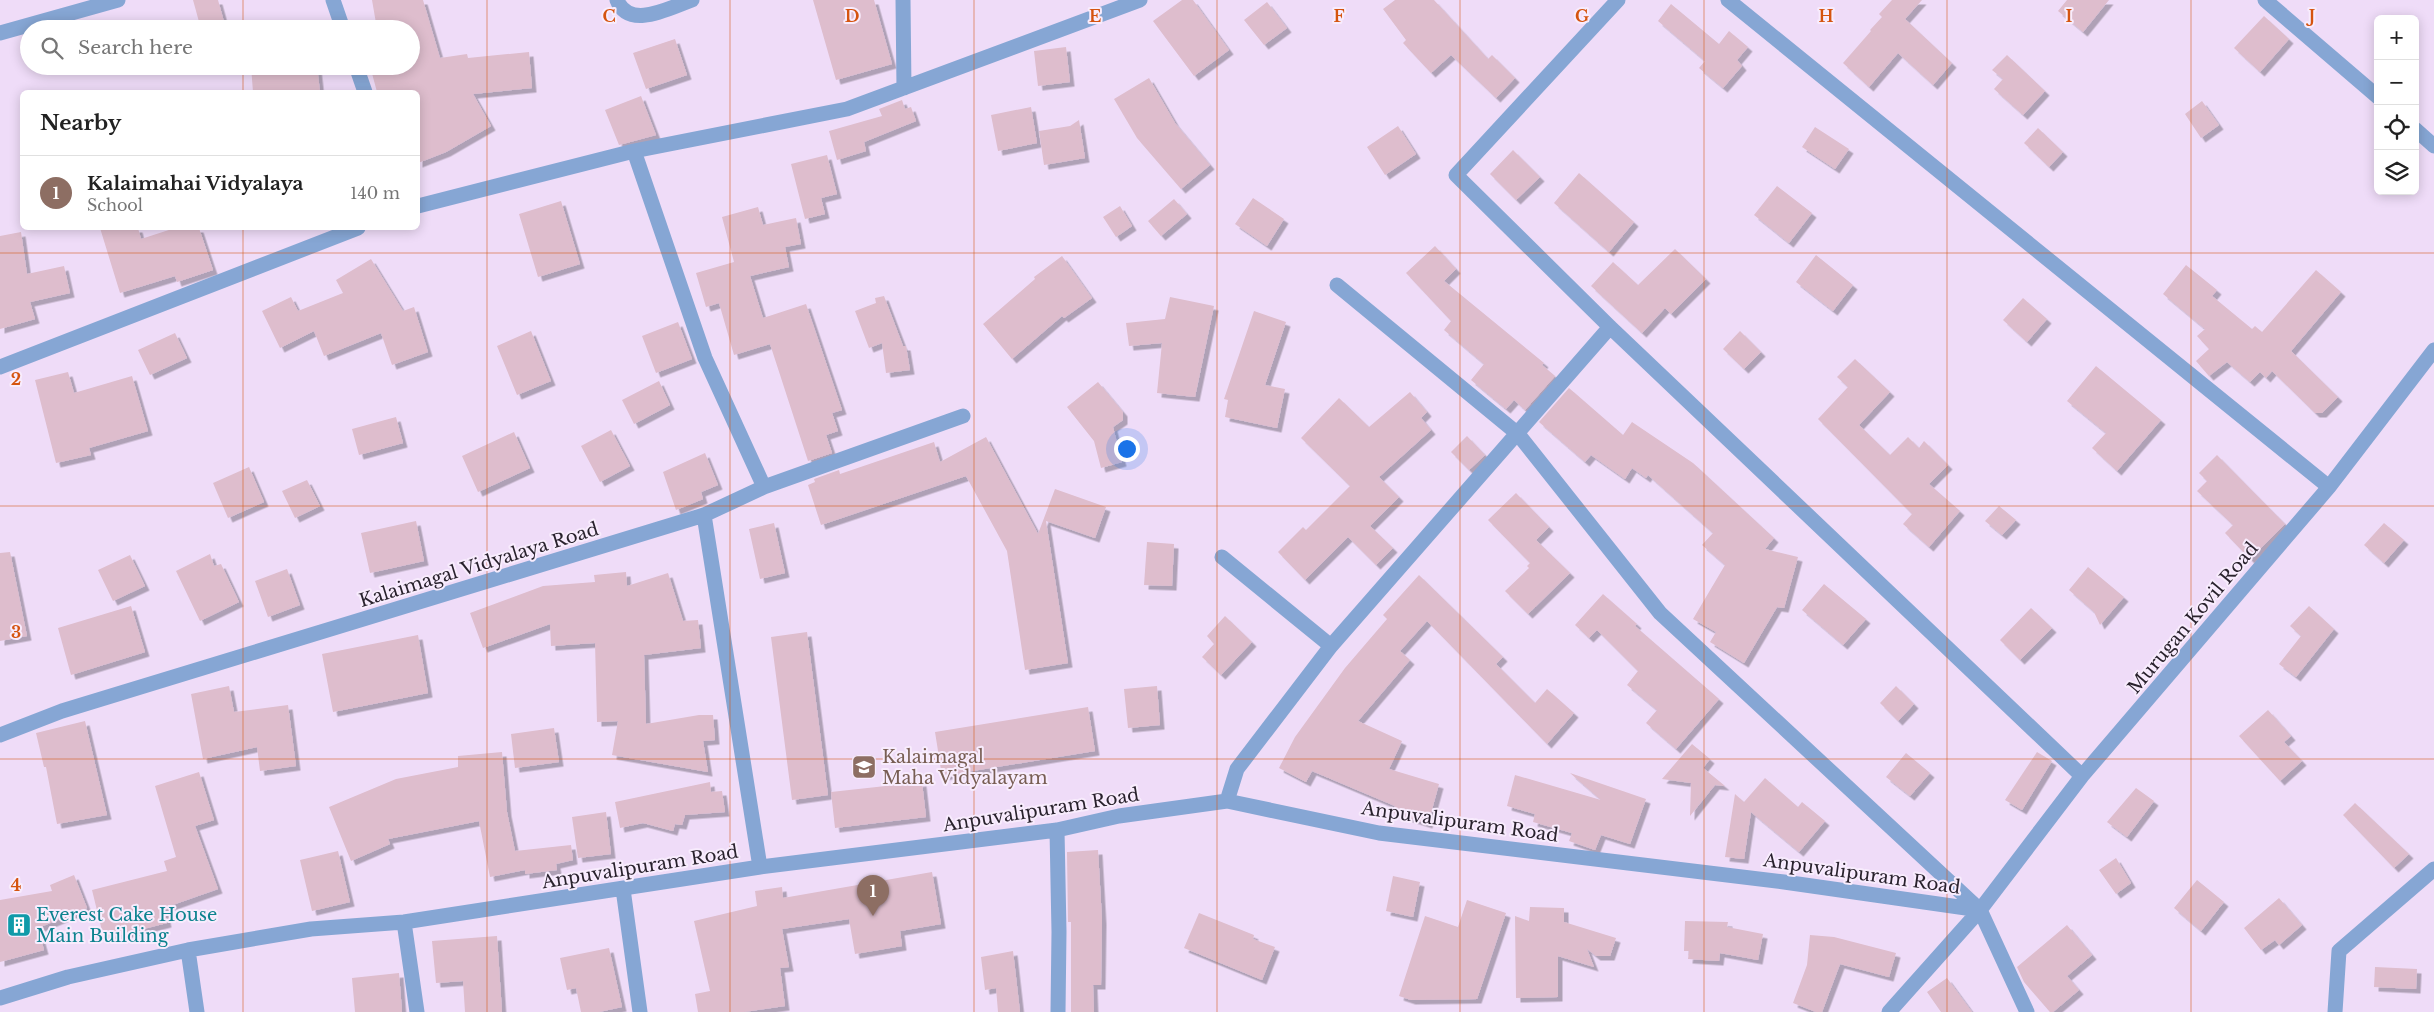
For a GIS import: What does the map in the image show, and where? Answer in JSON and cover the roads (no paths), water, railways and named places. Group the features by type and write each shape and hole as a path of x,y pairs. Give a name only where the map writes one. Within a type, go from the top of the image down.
{"street":[{"path":"46,20 118,0"},
{"path":"333,0 340,20"},
{"path":"617,0 619,5 634,16 643,17 692,0"},
{"path":"903,0 904,88"},
{"path":"420,205 634,151 847,109 1140,0"},
{"path":"1618,0 1456,175 1610,327 2082,776"},
{"path":"1728,0 2329,487"},
{"path":"2265,0 2374,94"},
{"path":"0,33 20,27"},
{"path":"359,75 364,90"},
{"path":"2419,133 2434,146"},
{"path":"634,151 705,358 764,487"},
{"path":"0,367 353,230"},
{"path":"1337,285 1518,434 1660,613 1980,910"},
{"path":"1227,801 1237,769 1331,646 1610,327"},
{"name":"Murugan Kovil Road","path":"1889,1012 1980,910 2082,776 2329,487 2434,350"},
{"name":"Kalaimagal Vidyalaya Road","path":"0,735 62,711 704,515 764,487 963,416"},
{"path":"704,515 760,867"},
{"path":"1222,557 1331,646"},
{"name":"Anpuvalipuram Road","path":"0,998 68,977 188,950 311,929 404,922 760,867 1057,830 1119,816 1227,801 1378,833 1784,882 1980,910 2027,1012"},
{"path":"1057,830 1058,1012"},
{"path":"2335,1012 2340,952 2434,870"},
{"path":"623,889 640,1012"},
{"path":"404,922 416,1012"},
{"path":"188,950 197,1012"}],"place":[{"name":"Kalaimagal Maha Vidyalayam","path":"864,767"},
{"name":"Kalaimahai Vidyalaya","path":"873,916"},
{"name":"Everest Cake House Main Building","path":"19,925"}]}
